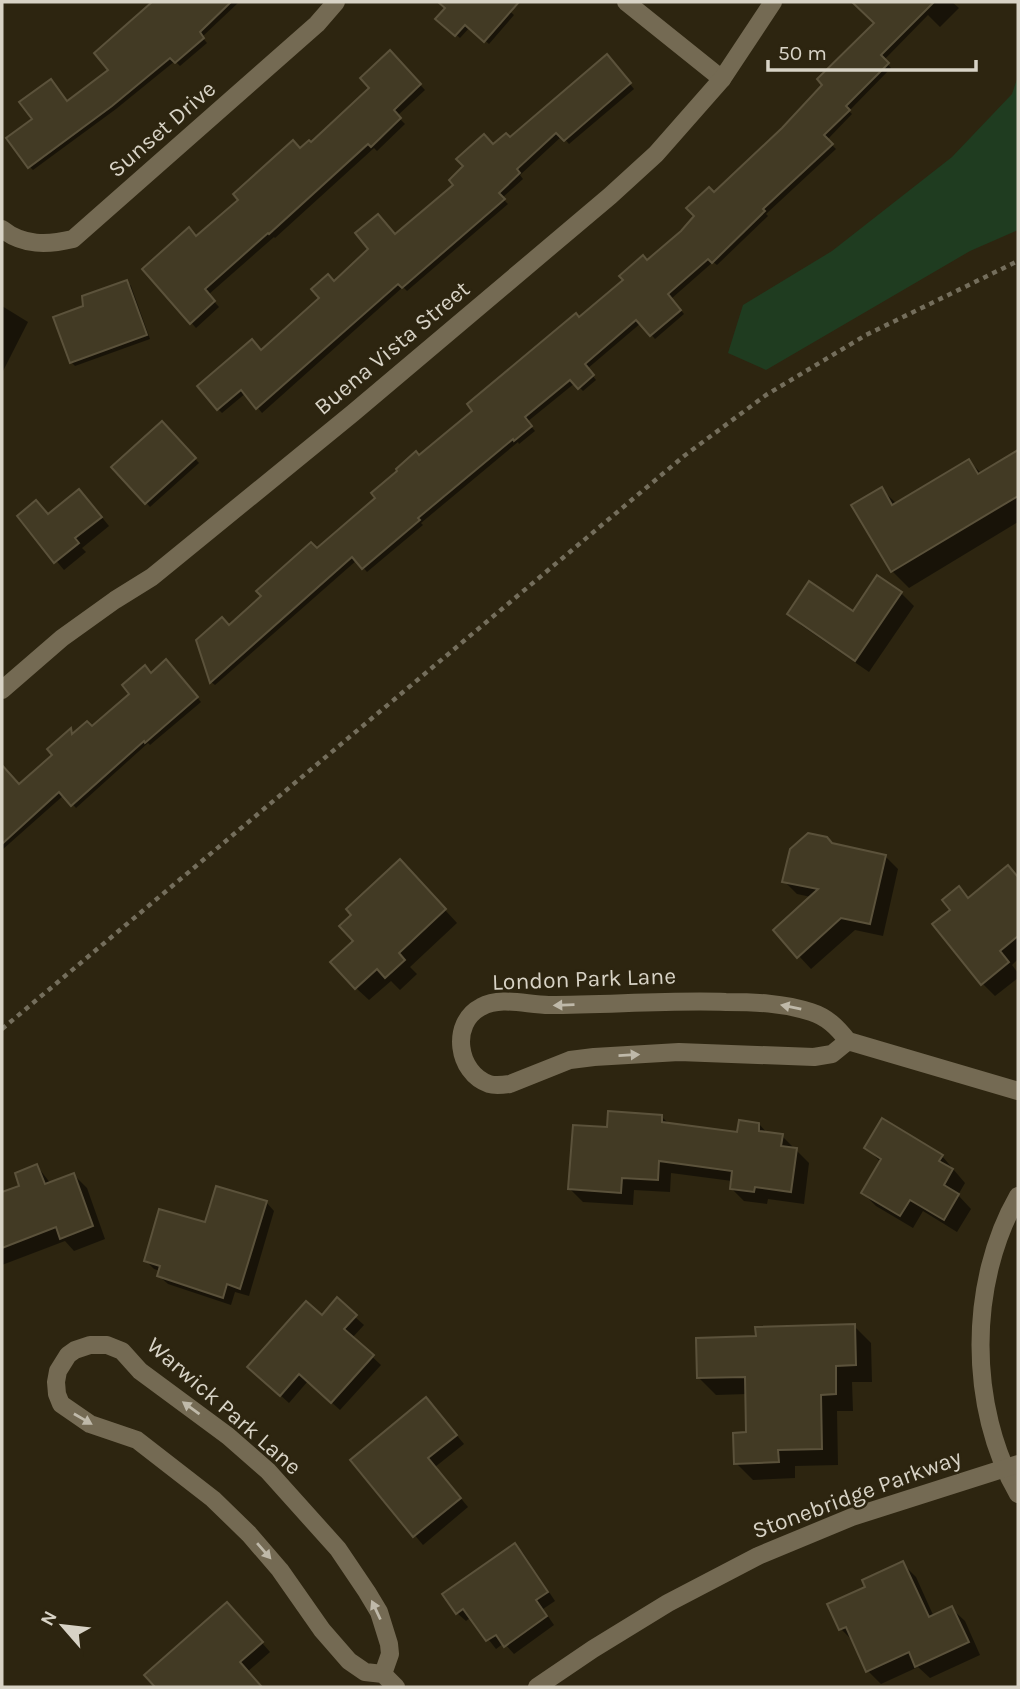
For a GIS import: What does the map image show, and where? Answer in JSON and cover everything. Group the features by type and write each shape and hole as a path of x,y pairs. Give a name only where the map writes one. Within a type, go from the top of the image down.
{"street":[{"name":"Sunset Drive","path":"2,229 24,241 51,244 73,239 317,24 336,2"},
{"path":"626,2 722,79"},
{"name":"Buena Vista Street","path":"2,690 62,638 152,577 610,197 656,154 722,79 773,2"},
{"name":"London Park Lane","path":"848,1041 832,1054 814,1057 679,1052 570,1060 510,1084 500,1085 489,1084 470,1071 460,1045 462,1031 479,1008 494,1002 548,1005 692,1001 767,1003 813,1012 834,1024 848,1041 1018,1091"},
{"path":"1018,1196 993,1254 984,1290 981,1327 981,1362 987,1401 1018,1493"},
{"name":"Warwick Park Lane","path":"90,1345 107,1345 122,1351 140,1371 228,1436 268,1471 338,1549 368,1592 379,1612 389,1644 390,1681 365,1672 349,1661 322,1630 280,1570 249,1534 213,1499 137,1440 90,1424 61,1404 56,1382 58,1371 68,1355 90,1345"},
{"name":"Stonebridge Parkway","path":"537,1687 593,1648 668,1603 758,1556 852,1517 1011,1466"}],"path":[{"path":"2,1029 684,456 766,395 866,335 1018,261"}],"green space":[{"path":"1018,76 1018,230 970,251 766,370 728,353 743,305 832,251 952,157 1012,94"}],"building":[{"path":"152,2 231,2 200,32 204,38 175,63 170,58 112,106 28,168 6,138 32,119 19,102 51,79 67,101 108,70 94,53"},
{"path":"438,2 519,2 484,42 465,25 455,36 435,19 445,8"},
{"path":"852,2 934,2 881,55 889,63 846,106 850,110 824,135 833,144 763,209 765,211 712,263 708,259 668,294 681,310 650,336 636,320 585,364 594,375 578,389 570,380 525,417 532,426 418,518 420,520 362,569 352,557 210,683 196,640 222,617 229,625 261,596 256,591 311,542 317,548 375,498 371,493 416,451 419,455 472,411 467,404 576,313 579,317 623,280 619,276 643,255 647,260 681,231 694,216 686,208 709,187 714,192 782,128 822,85 817,79 874,23"},
{"path":"390,50 421,84 394,110 401,118 371,147 368,144 205,289 215,301 190,324 142,269 189,227 196,236 238,200 233,194 293,140 300,148 309,140 311,142 369,88 360,78"},
{"path":"607,54 631,83 564,141 556,133 517,169 520,173 499,193 505,199 402,288 398,284 256,409 241,390 217,410 197,386 252,339 261,350 319,298 311,289 328,274 334,281 368,249 355,233 378,214 395,234 453,185 449,180 463,166 456,159 484,134 493,144 506,133 510,137"},
{"path":"127,280 147,335 70,363 53,317 83,306 82,296"},
{"path":"162,421 196,458 145,504 111,467"},
{"path":"1018,450 1018,496 891,572 851,505 882,487 892,505 969,459 978,474"},
{"path":"79,489 102,517 75,538 79,543 54,563 17,516 36,500 48,514"},
{"path":"877,575 902,592 855,661 787,614 809,581 853,611"},
{"path":"166,659 198,697 71,806 59,792 2,844 2,765 19,784 52,755 47,749 71,728 72,734 87,721 92,726 129,694 122,685 145,665 151,673"},
{"path":"808,833 827,837 832,843 886,855 870,924 841,918 797,958 773,930 818,889 782,882 790,849"},
{"path":"400,859 446,909 399,953 405,960 385,978 377,969 355,989 330,962 353,941 339,926 351,915 346,909"},
{"path":"1008,865 1018,877 1018,936 1000,951 1009,962 981,985 932,924 950,910 942,900 959,886 968,898"},
{"path":"608,1111 662,1115 662,1122 737,1132 739,1120 759,1123 759,1131 783,1134 781,1146 797,1148 791,1192 755,1187 754,1192 730,1189 732,1171 659,1161 658,1180 622,1178 621,1193 568,1189 573,1125 607,1127"},
{"path":"882,1118 943,1155 939,1161 953,1169 944,1185 959,1194 944,1220 910,1200 900,1216 861,1193 881,1159 864,1148"},
{"path":"37,1164 45,1184 74,1173 93,1226 60,1239 56,1227 2,1248 2,1192 19,1186 15,1173"},
{"path":"216,1186 267,1201 240,1289 227,1284 223,1298 157,1276 160,1266 144,1261 159,1209 205,1222"},
{"path":"337,1297 357,1315 344,1329 374,1355 331,1403 299,1374 280,1396 247,1367 306,1301 322,1315"},
{"path":"855,1324 856,1365 836,1366 836,1394 821,1395 822,1449 778,1450 779,1462 734,1464 733,1433 746,1432 745,1377 697,1378 696,1338 756,1336 755,1327"},
{"path":"426,1397 457,1435 428,1458 461,1498 413,1537 350,1460"},
{"path":"515,1543 548,1592 536,1600 547,1616 504,1647 496,1635 486,1641 463,1609 456,1614 442,1594"},
{"path":"903,1561 929,1617 952,1606 969,1642 915,1667 909,1652 866,1672 846,1627 839,1630 827,1604 865,1587 862,1580"},
{"path":"227,1602 263,1642 240,1662 262,1687 155,1687 144,1675"}]}
